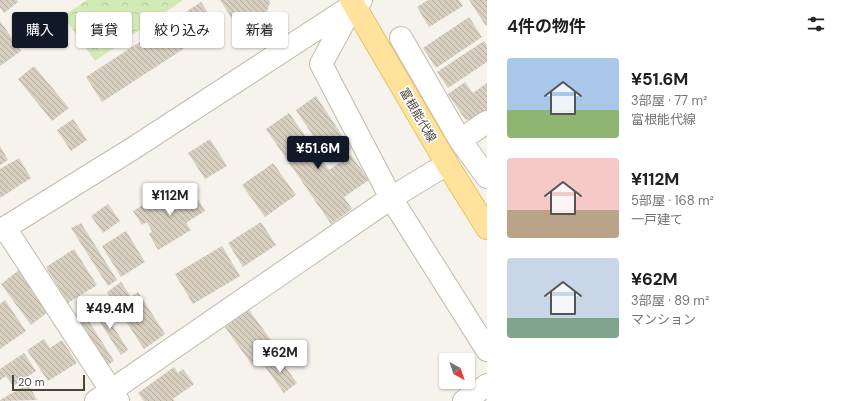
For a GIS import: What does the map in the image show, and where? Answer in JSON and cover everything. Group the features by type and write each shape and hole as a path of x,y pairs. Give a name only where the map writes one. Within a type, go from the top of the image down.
{"main road":[{"name":"富根能代線","path":"355,1 447,164 487,228"}],"street":[{"path":"355,1 132,149 2,230 108,397 391,198 447,164"},
{"path":"355,1 321,64 391,198 487,350"},
{"path":"401,38 460,140 487,177"},
{"path":"460,140 487,122"},
{"path":"464,401 487,385"}],"green space":[{"path":"87,0 183,0 166,12 140,12 140,30 132,35 132,12 76,12 76,34 68,23 68,13"},
{"path":"86,48 114,48 95,61"}],"building":[{"path":"0,0 17,0 18,2 4,13 0,7"},
{"path":"220,0 269,0 270,2 267,12 232,12 232,18"},
{"path":"428,0 459,0 463,6 429,27 417,7"},
{"path":"469,0 487,0 486,26"},
{"path":"201,2 207,12 186,12"},
{"path":"469,17 482,37 436,68 423,48"},
{"path":"0,21 12,38 12,48 19,48 21,51 0,66"},
{"path":"484,41 487,45 487,62 448,88 437,72"},
{"path":"140,42 140,48 185,48 102,102 86,77"},
{"path":"34,66 69,108 52,121 18,79"},
{"path":"465,82 473,93 487,83 487,116 478,122 465,119 448,94"},
{"path":"316,96 351,149 331,163 296,110"},
{"path":"289,113 329,170 351,155 369,180 344,197 352,209 331,224 266,129"},
{"path":"73,119 87,140 71,151 57,130"},
{"path":"210,139 227,166 205,179 188,153"},
{"path":"0,146 8,160 0,165"},
{"path":"19,158 31,178 0,198 0,169"},
{"path":"273,163 296,195 265,217 242,185"},
{"path":"190,186 205,211 186,223 191,230 158,250 149,234 152,231 147,222 142,225 133,211 154,198 158,205"},
{"path":"108,204 120,221 103,233 91,216"},
{"path":"261,222 276,245 243,267 228,243"},
{"path":"81,223 117,280 108,286 71,228"},
{"path":"126,231 145,262 121,277 102,246"},
{"path":"222,246 240,276 193,304 175,274"},
{"path":"74,249 97,285 68,303 46,267"},
{"path":"19,270 49,311 31,325 1,284"},
{"path":"121,282 131,297 138,292 165,334 144,349 107,292"},
{"path":"5,300 26,331 0,349 0,304"},
{"path":"100,305 128,350 121,355 92,310"},
{"path":"249,310 276,347 252,365 225,327"},
{"path":"85,315 114,361 106,366 77,320"},
{"path":"44,339 50,348 62,340 77,363 48,381 27,350"},
{"path":"24,353 36,371 13,386 6,376 0,380 0,369"},
{"path":"276,354 297,383 284,393 263,364"},
{"path":"174,367 178,373 183,369 194,384 173,399 175,401 144,401 138,393"},
{"path":"28,384 37,400 0,401 0,400"}]}
